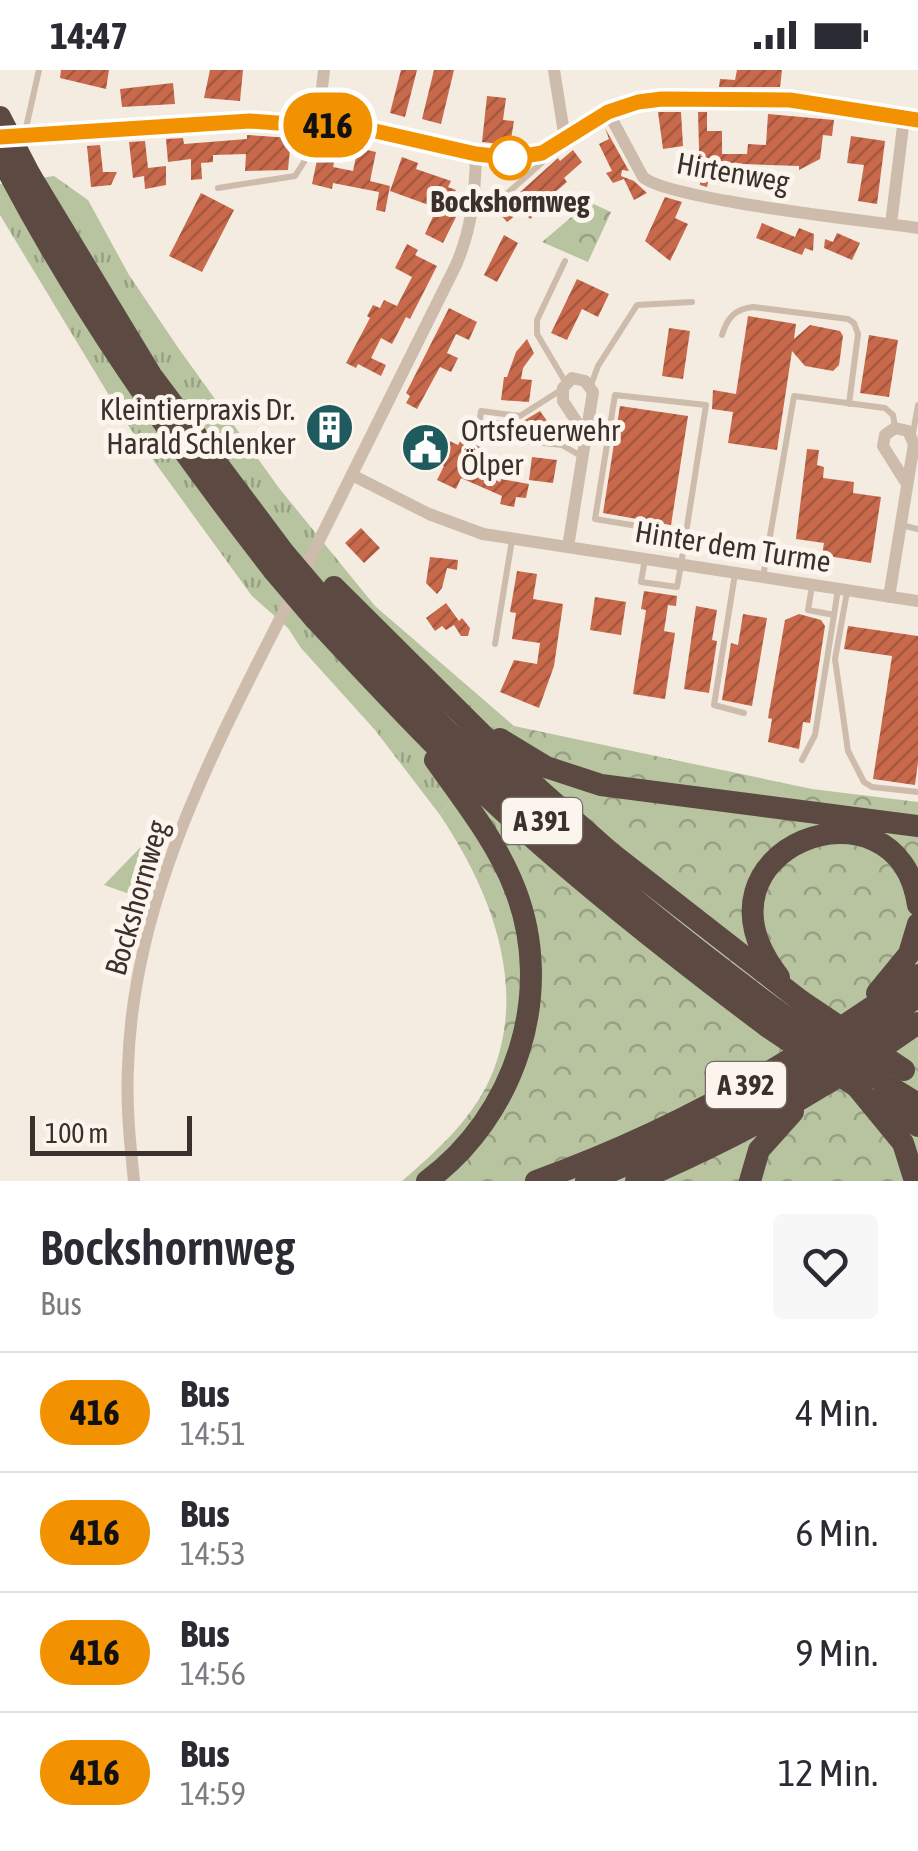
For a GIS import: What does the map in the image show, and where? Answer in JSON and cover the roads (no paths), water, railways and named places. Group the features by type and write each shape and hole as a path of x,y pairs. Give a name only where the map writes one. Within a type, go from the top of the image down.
{"highway":[{"name":"A 391","path":"0,117 13,168 64,270 121,361 213,493 284,556"},
{"name":"A 391","path":"13,168 188,426 284,556 444,728 532,812 674,934 884,1084 918,1104"},
{"path":"284,556 325,602 444,698 512,748 572,778 918,826"},
{"name":"A 391","path":"325,602 396,704 510,818 599,896 784,1014 857,1088 918,1126"},
{"path":"444,698 784,1014 911,1074"},
{"path":"396,704 480,823 506,868 522,906 530,973 523,1039 499,1102 468,1145 426,1181"},
{"path":"784,1014 754,920 754,899 771,862 786,848 824,833 866,838 903,866 914,886 918,905"},
{"path":"849,1024 902,963 914,943 918,924"},
{"name":"A 392","path":"536,1181 713,1104 791,1061 918,975"},
{"path":"586,1181 702,1130 799,1077 918,996"},
{"name":"A 392","path":"636,1181 724,1140 822,1087 918,1023"},
{"path":"750,1181 753,1165 768,1136 822,1087"},
{"path":"857,1088 903,1143 915,1181"}],"main road":[{"path":"0,136 250,121 371,130 476,154 527,158 542,153 608,112 662,99 754,98 826,104 911,119"}],"street":[{"path":"318,124 324,70"},
{"path":"554,70 565,139"},
{"name":"Hirtenweg","path":"608,112 643,176 652,184 693,194 918,228"},
{"path":"891,224 911,119"},
{"name":"Bockshornweg","path":"134,1181 128,1106 132,1021 138,975 160,888 199,783 466,242 475,194 476,154"},
{"path":"568,547 582,457 586,436 593,392 580,379 564,386 563,401 586,436"},
{"path":"889,597 908,484 913,438 908,431 896,428 885,435 882,446 908,484"},
{"name":"Hinter dem Turme","path":"352,475 450,524 512,538 918,602"}],"lane":[{"path":"25,136 39,70"},
{"path":"218,188 295,176 311,151 318,124"},
{"path":"475,194 502,198 565,139"},
{"path":"565,261 537,320 537,334 564,386 520,416 482,411 478,433 486,438 562,445 582,457"},
{"path":"590,386 598,366 637,305 692,302"},
{"path":"722,334 731,316 741,308 848,319 858,334 849,404"},
{"path":"644,559 641,582 677,587 686,534 706,405 616,395 595,520 686,534"},
{"path":"763,578 794,396 885,408 893,416 896,428"},
{"path":"913,438 918,405"},
{"path":"901,525 918,529"},
{"path":"495,644 512,538"},
{"path":"735,573 714,705 744,714"},
{"path":"812,585 808,610 834,614"},
{"path":"802,760 815,735 834,614 843,590"},
{"path":"843,590 835,658 848,751 864,782 872,787 918,792"}],"place":[{"name":"Bockshornweg","path":"510,158"},
{"name":"Kleintierpraxis Dr. Harald Schlenker","path":"330,427"},
{"name":"Ortsfeuerwehr Ölper","path":"426,448"}]}
